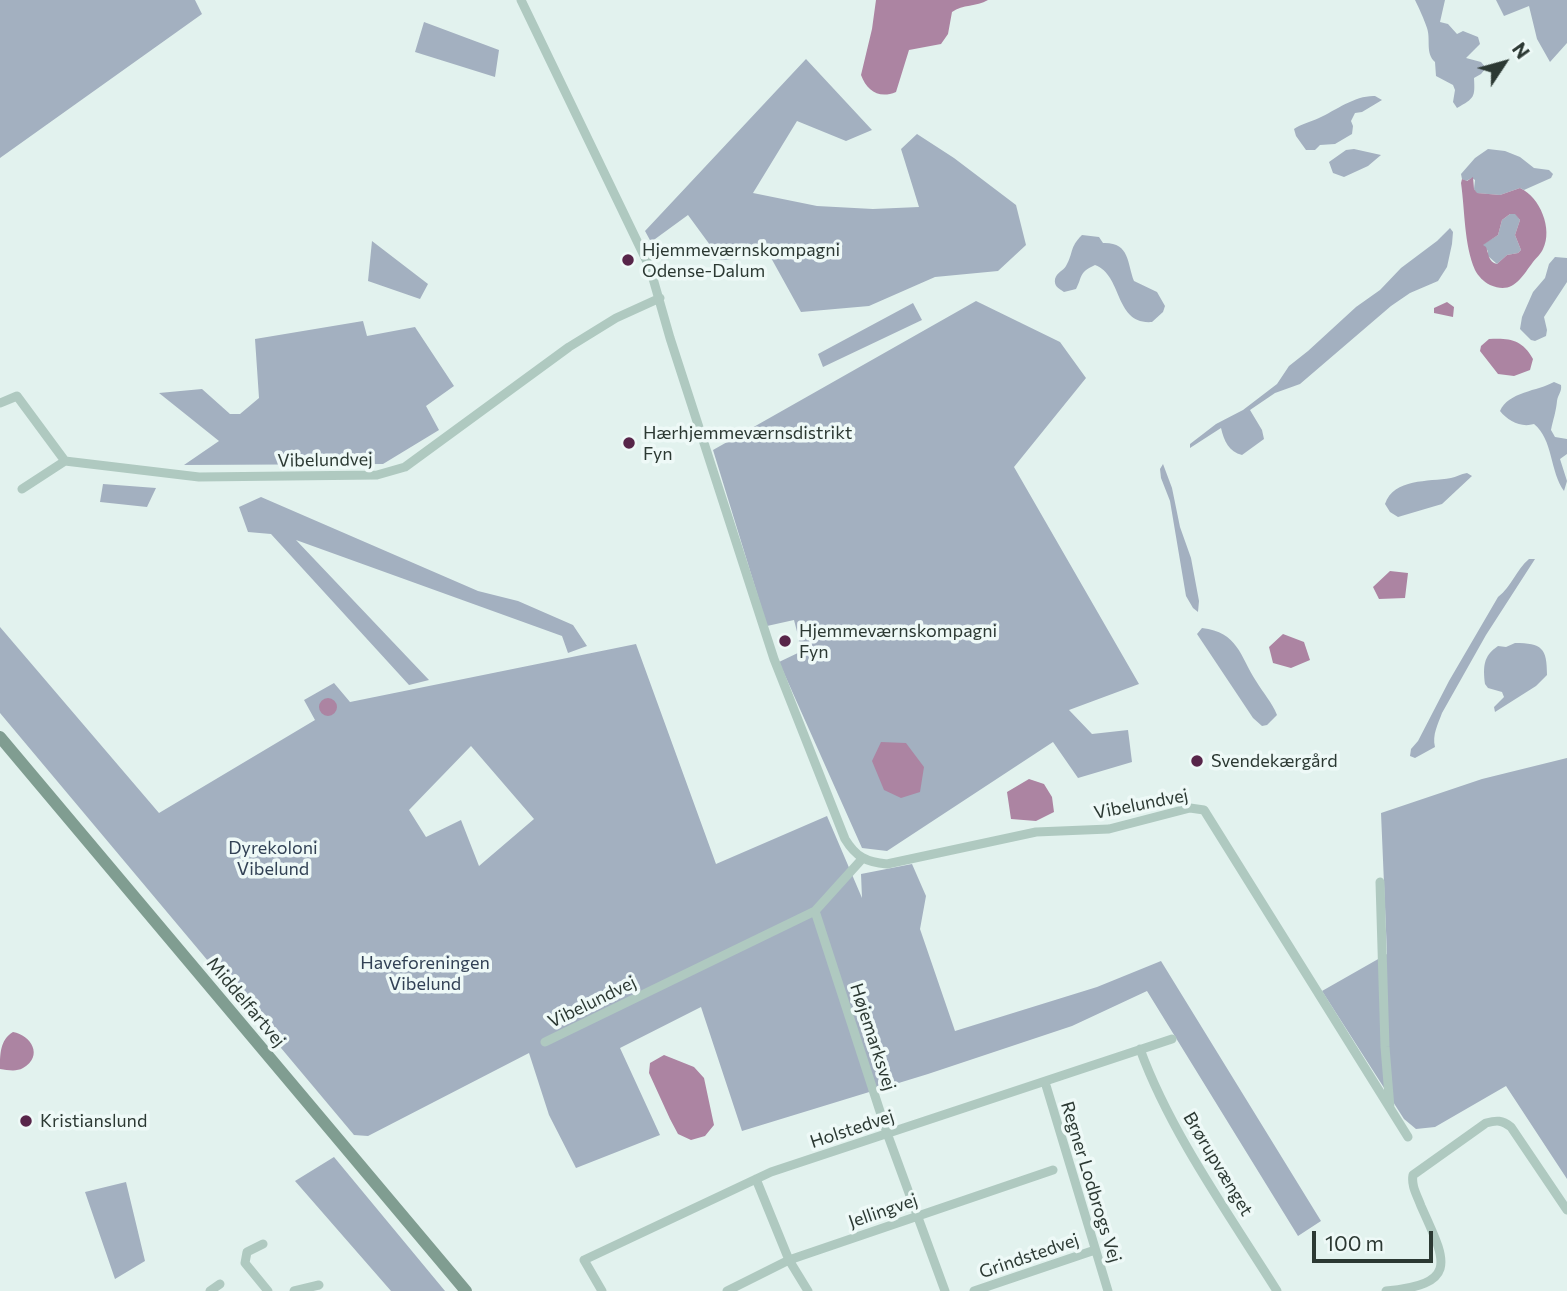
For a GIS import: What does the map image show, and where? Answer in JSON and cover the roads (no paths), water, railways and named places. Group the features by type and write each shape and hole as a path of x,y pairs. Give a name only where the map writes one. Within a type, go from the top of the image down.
{"main road":[{"name":"Middelfartvej","path":"0,737 466,1291"}],"street":[{"path":"521,0 632,227 660,298 670,338 783,684 845,839 862,859"},
{"name":"Vibelundvej","path":"65,461 199,477 377,475 393,472 405,467 604,324 660,298"},
{"path":"0,402 17,396 65,461 22,489"},
{"name":"Vibelundvej","path":"545,1042 815,911 862,859 887,864 1036,832 1108,829 1190,808 1204,810 1408,1137"},
{"name":"Vibelundvej","path":"1380,882 1385,1048 1390,1110"},
{"name":"Højemarksvej","path":"815,911 887,1133 945,1291"},
{"name":"Holstedvej","path":"602,1291 584,1260 756,1178 1172,1039"},
{"name":"Brørupvænget","path":"1140,1049 1158,1093 1181,1135 1277,1291"},
{"name":"Regner Lodbrogs Vej","path":"1045,1082 1108,1291"},
{"path":"1386,1291 1407,1289 1425,1283 1441,1271 1441,1252 1412,1183 1413,1175 1486,1123 1496,1120 1504,1122 1517,1136 1567,1210"},
{"name":"Jellingvej","path":"727,1291 789,1260 1053,1170"},
{"path":"756,1178 789,1260 808,1291"},
{"path":"263,1244 247,1252 245,1263 268,1291"},
{"name":"Grindstedvej","path":"974,1291 1095,1250"},
{"path":"210,1291 220,1284"},
{"path":"294,1291 318,1285"}],"place":[{"name":"Hjemmeværnskompagni Odense-Dalum","path":"628,260"},
{"name":"Hærhjemmeværnsdistrikt Fyn","path":"629,443"},
{"name":"Hjemmeværnskompagni Fyn","path":"785,641"},
{"name":"Svendekærgård","path":"1197,761"},
{"name":"Kristianslund","path":"26,1121"}],"park label":[{"name":"Dyrekoloni Vibelund","path":"273,858"},
{"name":"Haveforeningen Vibelund","path":"425,974"}]}
